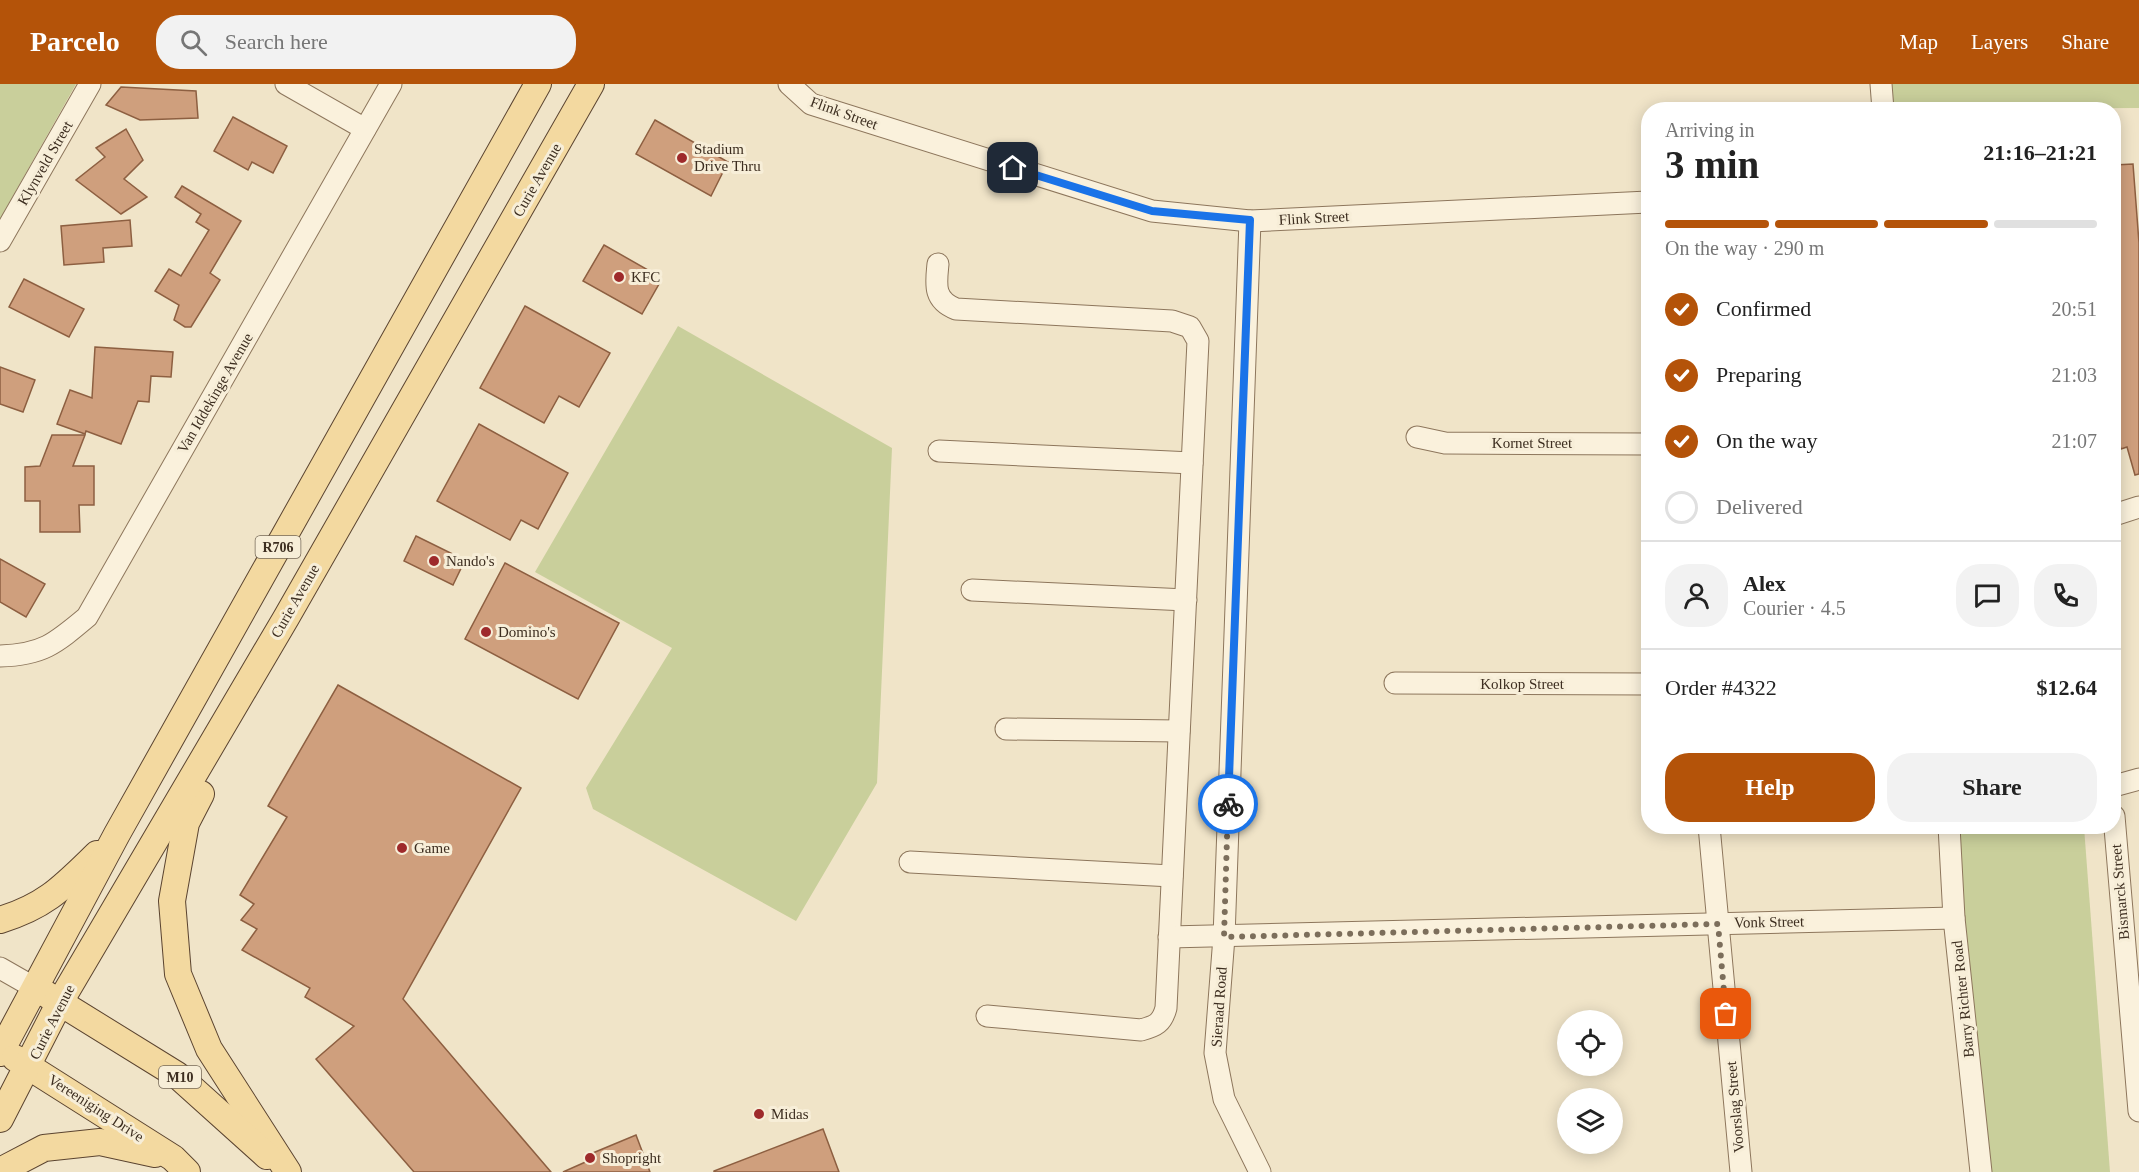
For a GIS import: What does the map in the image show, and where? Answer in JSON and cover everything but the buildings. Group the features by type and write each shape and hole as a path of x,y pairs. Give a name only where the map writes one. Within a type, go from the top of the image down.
{"main road":[{"name":"Curie Avenue","path":"0,1051 117,834 538,84"},
{"name":"Curie Avenue","path":"0,1119 60,1002 286,618 591,84"},
{"path":"286,618 268,666 186,823 172,900 178,974 209,1049 287,1172"},
{"path":"0,920 30,911 64,887 117,834"},
{"name":"M10","path":"35,988 177,1075 287,1172"},
{"name":"Vereeniging Drive","path":"0,1051 29,1065 180,1165"},
{"path":"0,1171 44,1148 100,1142 180,1165"}],"street":[{"name":"Klynveld Street","path":"0,241 90,84"},
{"path":"286,84 366,129"},
{"name":"Van Iddekinge Avenue","path":"0,656 27,655 57,643 87,617 391,84"},
{"name":"Flink Street","path":"789,84 811,104 1152,211 1250,220 1641,202"},
{"path":"1881,84 1882,102"},
{"name":"Sieraad Road","path":"1250,220 1224,937 1215,1053 1224,1099 1260,1172"},
{"path":"938,264 936,291 940,299 956,309 1172,321 1190,327 1198,340 1166,1008 1162,1021 1154,1027 1122,1029 987,1016"},
{"name":"Kornet Street","path":"1417,437 1445,443 1641,444"},
{"path":"939,452 1192,463"},
{"path":"2121,512 2139,507"},
{"path":"972,590 1185,600"},
{"name":"Kolkop Street","path":"1395,683 1641,684"},
{"path":"1006,729 1179,731"},
{"path":"2121,784 2139,779"},
{"name":"Voorslag Street","path":"1710,834 1741,1172"},
{"name":"Barry Richter Road","path":"1949,834 1954,918 1981,1172"},
{"name":"Bismarck Street","path":"2116,834 2136,1045 2139,1111"},
{"path":"910,862 1172,876"},
{"name":"Vonk Street","path":"1169,937 1954,918"},
{"path":"0,968 35,988"}],"green space":[{"path":"0,84 76,84 0,219"},
{"path":"1887,84 2139,84 2139,108 2121,108 2121,102 1888,102"},
{"path":"678,326 892,448 877,783 796,921 593,809 586,788 672,648 535,572"},
{"path":"1951,834 2085,834 2110,1172 1975,1172"}],"way so far":[{"path":"1228,804 1224,937 1718,924 1726,1014"}],"place":[{"name":"Stadium Drive Thru","path":"682,158"},
{"name":"KFC","path":"619,277"},
{"name":"Nando's","path":"434,561"},
{"name":"Domino's","path":"486,632"},
{"name":"Game","path":"402,848"},
{"name":"Midas","path":"759,1114"},
{"name":"Shopright","path":"590,1158"}],"route":[{"path":"1013,168 1152,211 1250,220 1228,804"}]}
